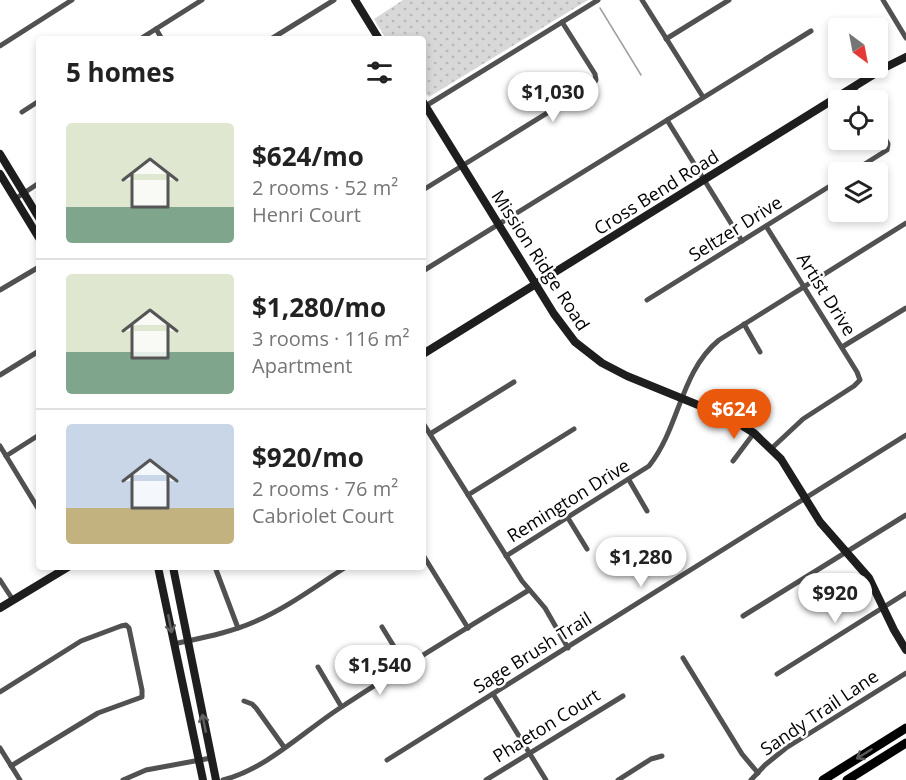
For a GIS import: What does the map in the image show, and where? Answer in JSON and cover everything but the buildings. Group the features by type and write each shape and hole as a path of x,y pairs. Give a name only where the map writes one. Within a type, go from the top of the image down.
{"main road":[{"path":"823,780 906,728"},
{"path":"847,780 906,743"}],"street":[{"path":"0,46 72,0"},
{"path":"145,36 202,0"},
{"path":"276,36 334,0"},
{"path":"355,0 376,36"},
{"path":"426,104 598,0"},
{"path":"642,0 703,97"},
{"path":"666,39 729,0"},
{"path":"883,0 906,38"},
{"path":"426,188 594,84 595,74 562,22"},
{"path":"156,29 160,36"},
{"path":"426,270 811,31"},
{"name":"Cross Bend Road","path":"426,352 906,57"},
{"path":"22,112 36,103"},
{"name":"Mission Ridge Road","path":"426,108 560,323 584,350 602,363 621,373 730,417 772,448 788,468 820,522 868,578 906,650"},
{"path":"667,120 742,241"},
{"path":"868,162 886,150"},
{"path":"0,154 36,213"},
{"path":"0,174 36,233"},
{"path":"15,199 36,185"},
{"name":"Seltzer Drive","path":"647,300 828,187"},
{"name":"Remington Drive","path":"506,556 629,480 655,459 692,374 704,354 719,340 906,223"},
{"name":"Artist Drive","path":"766,226 842,347 860,380 802,419 772,448"},
{"path":"0,290 36,269"},
{"path":"842,347 906,308"},
{"path":"744,324 760,352"},
{"path":"0,375 36,353"},
{"path":"430,434 514,382"},
{"path":"426,428 506,556 529,590 545,608 568,648"},
{"path":"468,495 574,429"},
{"path":"733,461 754,433"},
{"name":"Sage Brush Trail","path":"387,760 906,435"},
{"path":"6,456 36,437"},
{"path":"0,446 36,505"},
{"path":"629,480 647,511"},
{"path":"743,616 906,515"},
{"path":"568,518 587,549"},
{"path":"426,560 468,628"},
{"path":"0,608 63,570"},
{"path":"159,570 203,780"},
{"path":"174,570 216,780"},
{"path":"216,570 238,628"},
{"path":"174,644 238,628 275,611 341,570"},
{"path":"0,580 13,600"},
{"path":"223,780 238,775 284,747 341,706 529,590"},
{"path":"777,674 906,593"},
{"path":"0,692 81,641 126,625 129,628 142,697 98,713 11,765"},
{"path":"382,627 406,666"},
{"path":"683,658 742,754 758,773"},
{"path":"318,668 341,706"},
{"name":"Sandy Trail Lane","path":"752,780 794,743 906,673"},
{"path":"493,694 546,780"},
{"name":"Phaeton Court","path":"486,780 623,696"},
{"path":"244,701 256,708 284,747"},
{"path":"0,748 20,780"},
{"path":"618,780 651,759 662,756"},
{"path":"123,780 146,770 211,758"}],"shaded area":[{"path":"403,0 588,0 429,97 426,94 426,36 384,36 374,19"}],"waterway":[{"path":"600,8 641,75"}]}
